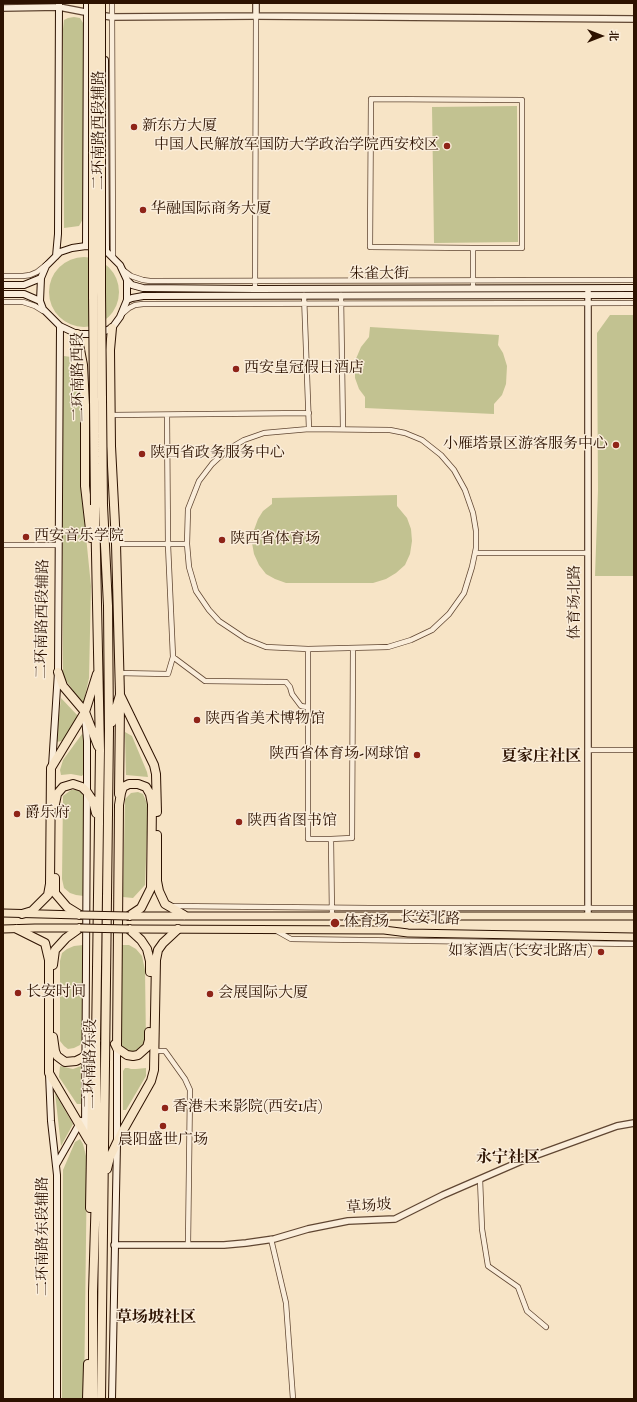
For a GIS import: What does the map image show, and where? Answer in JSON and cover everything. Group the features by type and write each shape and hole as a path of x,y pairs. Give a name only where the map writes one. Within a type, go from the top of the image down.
{"highway":[{"name":"二环南路西段","path":"93,3 93,296 99,505 108,606 109,730"},
{"name":"二环南路西段","path":"100,750 97,579 101,292 101,3"},
{"path":"112,328 110,350 110,415 116,544 120,695 117,1048"},
{"path":"76,334 83,365 85,405 85,486 97,579"},
{"path":"108,606 111,446"},
{"path":"22,914 32,911 48,895 50,884 52,768 85,712 99,667"},
{"path":"58,672 63,686 85,712 100,750"},
{"path":"109,730 120,695"},
{"path":"120,695 154,765 156,774 157,881 159,891 167,906 184,915"},
{"name":"二环南路东段","path":"101,1399 109,730"},
{"name":"二环南路东段","path":"93,1399 97,1158 95,1043 100,750"},
{"path":"80,915 67,908 55,893 56,794 63,787 73,784 82,787 88,792 93,801 99,827"},
{"path":"119,804 121,793 124,787 129,784 138,784 146,787 150,794 152,804 151,888 141,908 129,916"},
{"path":"80,928 66,938 55,950 53,960 53,1043 57,1056 65,1062 76,1061 86,1055 95,1043"},
{"path":"106,1024 117,1048 127,1055 138,1055 147,1047 149,1040 150,960 147,948 129,929"},
{"path":"104,1179 110,1157 151,1081 154,1070 156,960 158,950 163,943 178,929"},
{"path":"17,930 45,943 48,951 49,1073 85,1132 90,1143"},
{"path":"87,1399 90,1143 95,1043"},
{"path":"90,1180 96,1205"}],"main road":[{"path":"86,246 87,3"},
{"path":"105,3 106,251"},
{"path":"56,256 58,234 59,5"},
{"path":"86,246 98,247 106,251 122,269 127,280 127,300 120,317 112,328 98,334 76,334 60,326 43,308 40,301 41,278 46,266 60,252 86,246"},
{"path":"3,285 24,285 41,278"},
{"name":"朱雀大街","path":"127,280 132,285 143,288 473,288 634,295"},
{"name":"朱雀大街","path":"127,300 143,296 588,292 634,288"},
{"path":"3,294 24,294 40,301"},
{"name":"二环南路西段辅路","path":"52,768 58,672 60,326"},
{"path":"85,712 88,792 85,1132"},
{"name":"长安北路","path":"3,913 129,916 634,916"},
{"name":"长安北路","path":"3,929 80,928 384,930 408,933 634,937"},
{"path":"112,1399 117,1143 117,1048"},
{"name":"二环南路东段辅路","path":"49,1073 51,1121 56,1165 57,1399"},
{"path":"56,1165 85,1115"}],"street":[{"name":"二环南路西段辅路","path":"112,3 113,258"},
{"path":"255,289 256,3"},
{"path":"3,8 59,5 112,17 256,16 634,19"},
{"path":"371,99 522,100 522,248 473,248 370,248 371,99"},
{"path":"473,248 473,288"},
{"path":"3,276 23,276 37,272 50,262"},
{"path":"122,269 131,276 143,280 634,280"},
{"name":"体育场北路","path":"588,292 588,916"},
{"path":"304,295 309,429"},
{"path":"341,295 343,429"},
{"path":"3,302 23,302 42,309 49,315"},
{"path":"120,317 129,308 135,305 143,304 634,304"},
{"path":"110,415 309,413"},
{"path":"119,673 168,674 173,657 168,544 167,415"},
{"path":"309,429 343,429 390,430 405,433 422,440 441,455 454,470 465,490 473,513 476,531 475,553 464,593 449,614 432,630 411,640 388,647 308,649 266,647 246,639 219,621 209,610 196,591 189,566 187,544 188,509 199,481 212,464 227,450 244,440 264,433 309,429"},
{"path":"116,544 187,544"},
{"path":"3,545 58,545"},
{"path":"475,553 588,553"},
{"path":"308,649 308,839 331,839 352,838 353,648"},
{"path":"173,657 205,680 286,682 290,687 292,694 301,706 307,707"},
{"path":"588,750 634,750"},
{"path":"331,839 332,916"},
{"path":"167,906 634,908"},
{"path":"273,930 291,939 634,944"},
{"path":"154,1051 165,1051 185,1079 190,1090 188,1245"},
{"name":"草场坡","path":"114,1245 246,1243 271,1239 308,1229 348,1221 396,1219 526,1159 617,1126 634,1123"},
{"path":"480,1179 482,1229 488,1266 518,1287 526,1311 546,1327"},
{"path":"271,1239 286,1303 293,1399"}],"green space":[{"path":"74,17 80,18 83,23 84,37 84,217 79,226 64,228 63,29 64,20"},
{"path":"517,106 518,242 434,243 432,107"},
{"path":"84,257 97,260 109,267 116,279 119,292 116,305 109,317 97,324 84,327 71,324 59,317 52,305 49,292 52,279 59,267 71,260"},
{"path":"610,315 634,315 634,576 595,576 598,490 597,333"},
{"path":"370,327 499,335 498,345 503,353 507,366 506,384 502,395 494,404 494,414 365,408 365,397 359,389 355,378 355,361 361,347 369,337"},
{"path":"64,356 71,357 80,405 80,477 91,586 89,678 83,705 63,676 62,386"},
{"path":"397,495 397,506 407,518 411,529 412,541 410,554 405,565 386,579 373,583 286,583 266,574 259,565 254,554 252,543 254,530 263,511 272,504 272,498"},
{"path":"61,698 78,716 62,741 56,742"},
{"path":"125,732 132,736 148,777 126,775"},
{"path":"82,734 84,736 84,773 82,776 71,774 61,775 60,770 63,760"},
{"path":"71,790 81,792 85,799 84,896 70,893 64,888 62,879 63,796"},
{"path":"138,792 143,794 148,806 145,885 133,898 123,897 125,799 131,793"},
{"path":"83,945 83,1039 80,1045 68,1049 60,1041 60,961 62,953 67,949 74,946"},
{"path":"122,945 129,945 136,949 142,956 145,970 146,1042 140,1050 129,1053 122,1047"},
{"path":"60,1066 73,1069 81,1066 81,1104 77,1104 59,1077"},
{"path":"125,1068 146,1068 146,1076 126,1110 123,1110 123,1071"},
{"path":"55,1093 73,1124 61,1146"},
{"path":"80,1139 83,1144 87,1160 84,1399 62,1399 63,1170 75,1142"}],"place":[{"name":"新东方大厦","path":"134,127"},
{"name":"中国人民解放军国防大学政治学院西安校区","path":"447,146"},
{"name":"华融国际商务大厦","path":"143,210"},
{"name":"西安皇冠假日酒店","path":"236,369"},
{"name":"小雁塔景区游客服务中心","path":"616,445"},
{"name":"陕西省政务服务中心","path":"142,454"},
{"name":"西安音乐学院","path":"26,537"},
{"name":"陕西省体育场","path":"222,540"},
{"name":"陕西省美术博物馆","path":"197,720"},
{"name":"陕西省体育场-网球馆","path":"417,755"},
{"name":"爵乐府","path":"17,814"},
{"name":"陕西省图书馆","path":"239,822"},
{"name":"体育场","path":"335,923"},
{"name":"如家酒店(长安北路店)","path":"601,952"},
{"name":"长安时间","path":"18,993"},
{"name":"会展国际大厦","path":"210,994"},
{"name":"香港未来影院(西安1店)","path":"165,1108"},
{"name":"晨阳盛世广场","path":"163,1126"}],"district":[{"name":"夏家庄社区","path":"541,758"},
{"name":"永宁社区","path":"508,1159"},
{"name":"草场坡社区","path":"156,1319"}]}
